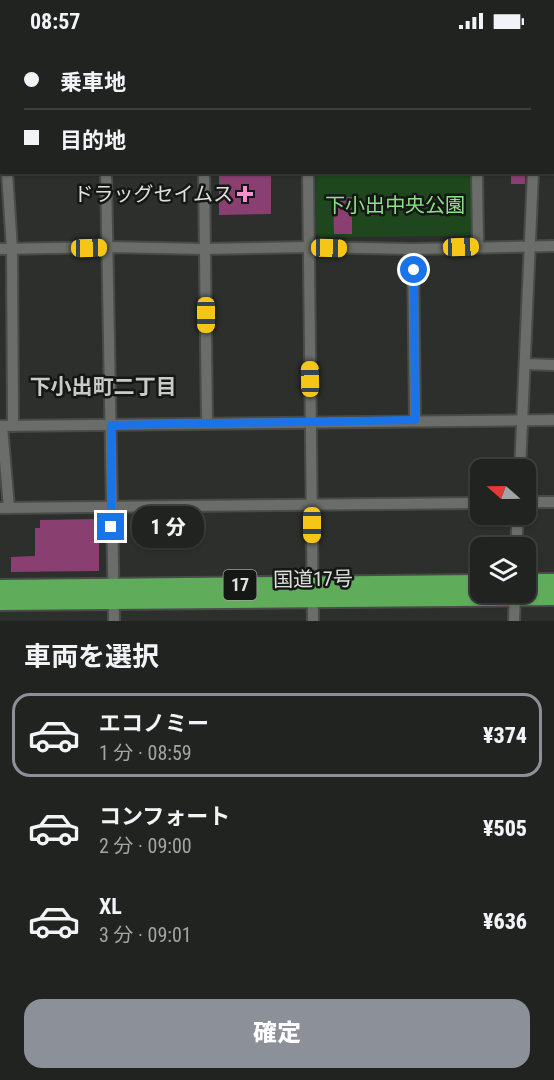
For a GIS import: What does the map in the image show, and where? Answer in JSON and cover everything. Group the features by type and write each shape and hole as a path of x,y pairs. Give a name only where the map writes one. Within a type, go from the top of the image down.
{"highway":[{"path":"536,582 554,582"},
{"name":"国道17号","path":"312,592 470,584"},
{"name":"国道17号","path":"0,588 113,594 312,592 470,594"},
{"name":"国道17号","path":"0,603 113,594"},
{"name":"国道17号","path":"536,596 554,597"}],"street":[{"path":"8,174 12,305 5,426 4,508 470,503"},
{"path":"106,174 114,621"},
{"path":"204,174 207,423"},
{"path":"308,174 313,621"},
{"path":"477,174 478,247"},
{"path":"521,459 533,174"},
{"path":"0,249 109,247 413,249 554,246"},
{"path":"413,249 415,420"},
{"path":"0,305 12,305"},
{"path":"525,364 554,365"},
{"path":"5,426 554,420"},
{"path":"536,502 554,502"},
{"path":"514,621 515,603"}],"green space":[{"name":"下小出中央公園","path":"316,174 472,174 474,232 468,236 321,237 316,234"}],"building":[{"name":"ドラッグセイムス","path":"219,174 271,174 271,214 219,215"},
{"path":"511,174 525,174 525,184 511,184"},
{"path":"333,197 352,197 352,234 334,234"},
{"path":"99,519 99,571 11,572 11,557 35,556 35,528 40,528 40,520"}],"place":[{"name":"ドラッグセイムス","path":"245,194"}],"district":[{"name":"下小出町二丁目","path":"103,387"}],"route":[{"path":"111,527 111,425 415,420 414,270"}]}
